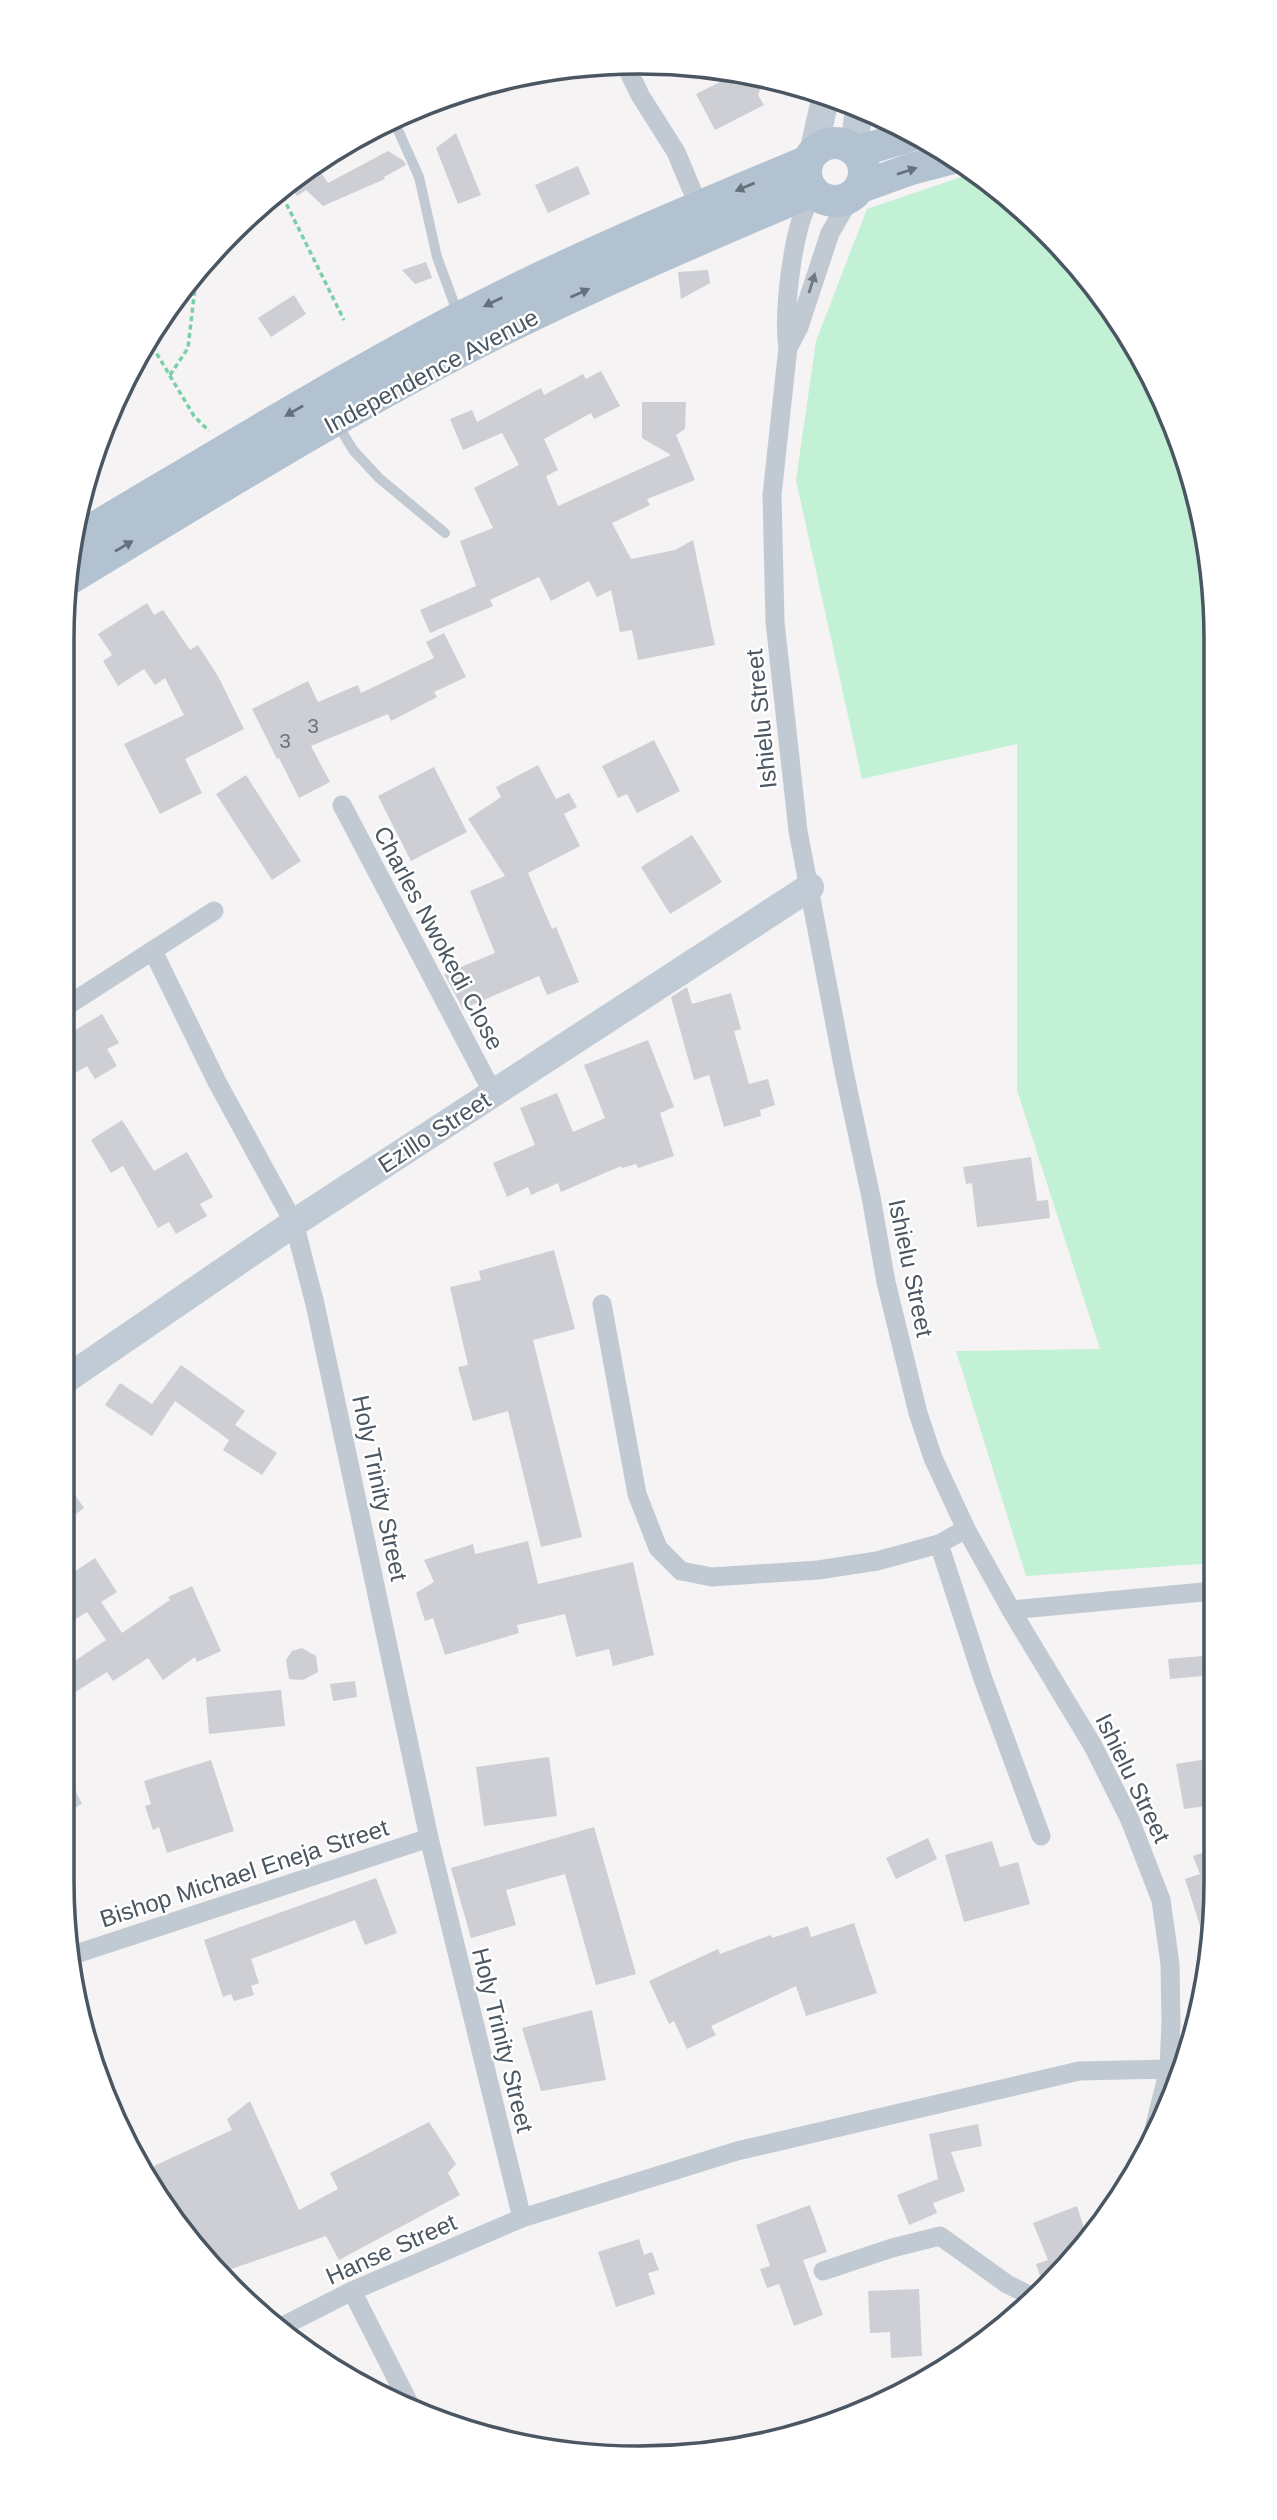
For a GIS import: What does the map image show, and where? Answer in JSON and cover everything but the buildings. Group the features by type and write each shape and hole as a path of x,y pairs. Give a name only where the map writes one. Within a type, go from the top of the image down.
{"main road":[{"name":"Independence Avenue","path":"813,175 821,146 844,144 855,150 900,138"},
{"path":"855,150 865,169 856,192"},
{"name":"Independence Avenue","path":"813,175 834,201 911,169 940,161"},
{"name":"Independence Avenue","path":"83,535 227,449 459,318 701,223 813,175"},
{"name":"Independence Avenue","path":"77,574 418,373 551,307 701,223"}],"street":[{"path":"630,74 676,152 701,223"},
{"path":"788,347 787,309 824,105"},
{"path":"855,150 858,118"},
{"path":"788,347 799,327 830,233 856,192"},
{"name":"Ishielu Street","path":"788,347 772,495 775,622 798,831 886,1282 918,1413 933,1458 966,1529 1093,1746 1130,1820 1157,1889 1166,1921 1170,1964 1169,2070 1166,2082"},
{"name":"Charles Nwokedi Close","path":"342,806 493,1093"},
{"name":"Ezillo Street","path":"74,1374 294,1223 810,887"},
{"path":"74,1001 214,911"},
{"name":"Holy Trinity Street","path":"153,951 217,1082 294,1223 315,1304 429,1838 522,2218"},
{"path":"602,1304 638,1494 658,1548 681,1571 712,1577 818,1570 877,1561 939,1544 966,1529"},
{"path":"939,1544 983,1679 1041,1836"},
{"path":"1011,1610 1204,1592"},
{"name":"Bishop Michael Eneja Street","path":"78,1954 429,1838"},
{"path":"522,2218 737,2151 1032,2080 1079,2071 1169,2070"},
{"name":"Hanse Street","path":"287,2324 352,2291 522,2218"},
{"path":"823,2271 892,2248 940,2236 1007,2284 1025,2293"},
{"path":"352,2291 405,2395"}],"lane":[{"path":"397,128 419,177 437,257 459,318"},
{"path":"336,421 352,450 379,478 445,533"}],"path":[{"path":"284,199 344,320"},
{"path":"170,375 188,348 195,289"},
{"path":"154,349 194,416 227,449"}],"green space":[{"path":"963,177 1038,239 1087,295 1128,356 1174,457 1193,528 1199,565 1204,638 1204,1564 1026,1576 956,1351 1100,1349 1017,1090 1017,744 862,779 796,480 816,341 867,209"}]}
